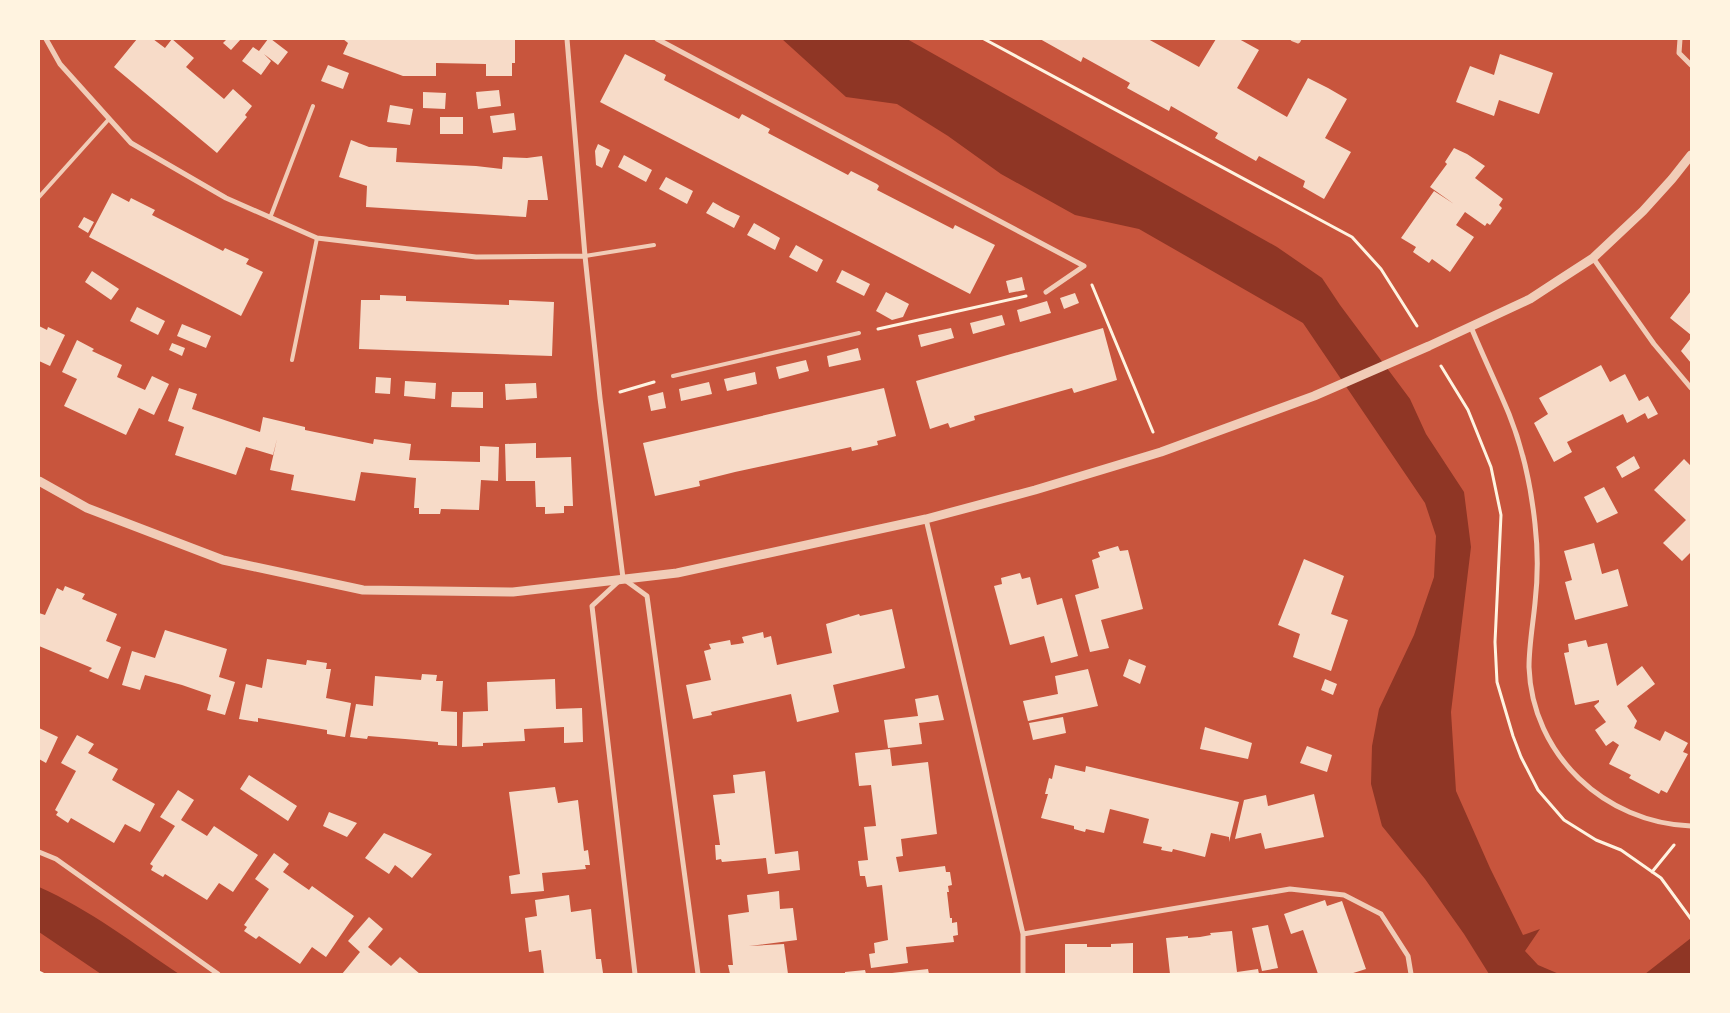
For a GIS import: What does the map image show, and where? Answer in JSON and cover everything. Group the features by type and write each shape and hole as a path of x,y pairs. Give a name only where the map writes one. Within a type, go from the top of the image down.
{"street":[{"path":"46,39 60,64 131,143 226,198 317,238 476,257 585,256"},
{"path":"567,39 585,256 600,398 623,578 647,596 698,974"},
{"path":"657,39 1084,266 1046,292"},
{"path":"1293,39 1298,41 1298,39"},
{"path":"1680,39 1679,53 1691,65"},
{"path":"39,482 87,508 223,560 363,590 513,592 677,573 926,519 1035,490 1161,452 1314,396 1430,346 1530,299 1593,258 1643,211 1691,155"},
{"path":"1593,258 1654,344 1691,388"},
{"path":"1471,327 1509,415 1521,451 1530,488 1536,526 1538,562 1529,667 1533,696 1542,725 1574,774 1596,794 1621,810 1649,820 1676,826 1691,826"},
{"path":"926,519 1023,934 1023,974"},
{"path":"623,578 592,606 635,974"},
{"path":"39,852 56,859 218,974"},
{"path":"1023,934 1290,889 1344,895 1381,914 1408,956 1411,974"}],"lane":[{"path":"270,218 313,106"},
{"path":"39,197 109,118"},
{"path":"292,360 317,238"},
{"path":"585,256 654,246"},
{"path":"673,376 859,333"}],"path":[{"path":"984,39 1352,237 1381,269 1468,410 1491,467 1501,515 1495,642 1498,682 1521,757 1538,790 1564,820 1596,840 1621,850 1661,878 1691,919"},
{"path":"1084,266 1161,452"},
{"path":"859,333 1046,292"},
{"path":"600,398 673,376"},
{"path":"1652,872 1691,826"},
{"path":"39,972 43,974"}],"shaded area":[{"path":"782,39 907,39 1277,247 1322,278 1410,399 1426,434 1464,492 1471,547 1451,712 1456,791 1490,868 1523,935 1540,929 1525,951 1538,965 1559,974 1489,974 1464,934 1425,879 1382,826 1371,784 1372,746 1379,709 1414,635 1434,577 1436,536 1425,503 1303,323 1139,229 1075,215 1001,174 948,136 897,104 846,97"},
{"path":"39,887 93,916 179,974 101,974 39,932"},
{"path":"1691,938 1691,974 1645,974"}],"building":[{"path":"137,39 153,39 165,48 172,39 194,58 186,67 224,99 233,89 252,106 245,115 247,117 217,153 114,67"},
{"path":"227,39 241,39 231,50 223,43"},
{"path":"268,39 271,39 288,52 278,65 264,54 271,61 261,75 242,61 253,47 259,51"},
{"path":"343,39 515,39 515,63 512,63 512,76 486,76 486,64 436,63 436,76 403,76 343,54 348,43"},
{"path":"1040,39 1148,39 1199,67 1216,39 1239,39 1259,50 1237,88 1287,117 1308,78 1328,88 1347,99 1325,138 1351,152 1324,199 1303,187 1305,181 1259,156 1256,161 1215,138 1218,133 1171,106 1169,111 1127,88 1130,83 1083,57 1081,62"},
{"path":"625,54 666,75 664,80 739,119 742,114 770,129 768,133 848,175 851,171 877,184 879,186 877,190 953,229 955,225 995,245 970,294 600,102"},
{"path":"1500,54 1553,73 1539,114 1499,100 1494,116 1456,102 1470,66 1494,75"},
{"path":"328,65 349,73 343,89 321,81"},
{"path":"499,90 501,106 478,109 476,92"},
{"path":"423,92 446,93 445,109 423,108"},
{"path":"390,105 413,109 410,125 387,122"},
{"path":"514,113 516,130 493,133 490,116"},
{"path":"440,117 463,117 463,134 440,134"},
{"path":"351,140 369,147 397,148 396,162 502,169 503,157 527,158 542,156 548,200 528,200 526,217 366,207 367,186 339,177"},
{"path":"598,144 610,150 602,168 596,165 595,151"},
{"path":"1454,148 1485,166 1475,178 1503,199 1499,205 1502,208 1490,225 1487,223 1485,226 1465,212 1456,225 1474,237 1450,272 1432,259 1429,263 1413,252 1416,247 1401,238 1434,191 1454,204 1430,187 1447,164 1445,162"},
{"path":"624,155 652,170 646,182 618,167"},
{"path":"666,177 693,191 687,204 659,189"},
{"path":"112,193 129,202 131,198 155,210 152,215 223,251 225,248 249,259 246,264 263,272 241,316 89,237"},
{"path":"713,202 740,216 734,228 706,213"},
{"path":"84,217 94,222 88,233 78,227"},
{"path":"754,223 780,238 775,250 747,235"},
{"path":"796,245 823,260 817,272 789,257"},
{"path":"842,270 870,284 864,296 836,282"},
{"path":"92,271 119,289 111,300 85,282"},
{"path":"1022,277 1025,290 1009,293 1006,281"},
{"path":"1691,291 1691,335 1670,318"},
{"path":"886,292 909,304 903,317 892,320 876,311"},
{"path":"1075,293 1079,303 1064,309 1060,298"},
{"path":"380,295 406,296 406,301 509,305 509,300 554,302 552,356 359,349 361,300 380,300"},
{"path":"1047,301 1051,313 1020,322 1017,310"},
{"path":"137,307 165,321 158,335 130,321"},
{"path":"1002,315 1005,325 973,334 970,323"},
{"path":"182,324 211,336 206,348 177,336"},
{"path":"39,326 47,330 48,327 65,335 50,366 39,361"},
{"path":"951,328 954,338 921,347 918,335"},
{"path":"1103,328 1117,380 1074,393 1072,388 974,416 975,420 950,428 948,423 930,429 916,381"},
{"path":"1691,338 1691,363 1681,351"},
{"path":"77,340 94,349 92,351 122,365 117,377 145,390 152,376 169,384 154,415 139,408 126,435 64,406 77,379 62,372"},
{"path":"172,343 185,348 182,356 169,350"},
{"path":"858,348 861,360 829,367 827,356"},
{"path":"806,360 809,371 779,379 776,367"},
{"path":"1601,365 1610,382 1625,374 1639,401 1648,396 1658,414 1648,419 1645,413 1627,423 1623,414 1567,442 1572,452 1554,462 1534,423 1548,414 1539,398"},
{"path":"755,372 757,384 727,391 724,379"},
{"path":"376,377 391,378 390,394 375,393"},
{"path":"405,381 436,383 435,399 404,396"},
{"path":"709,382 712,394 681,401 679,389"},
{"path":"536,383 537,398 506,400 505,384"},
{"path":"179,388 197,394 192,409 260,432 263,417 305,427 305,430 373,444 374,439 411,444 409,460 480,462 480,446 499,447 498,481 481,480 479,510 441,509 440,514 419,514 419,508 414,508 416,478 361,472 355,501 291,490 294,475 270,470 277,439 273,455 246,447 236,475 175,455 184,427 168,421"},
{"path":"884,388 896,436 877,441 878,445 852,451 851,447 735,472 699,481 700,486 655,496 643,443"},
{"path":"452,392 483,392 483,408 451,407"},
{"path":"663,392 666,408 651,411 648,396"},
{"path":"536,443 536,458 571,457 573,506 564,506 564,513 545,514 545,507 536,507 535,481 506,481 505,444"},
{"path":"1634,456 1640,468 1622,478 1616,467"},
{"path":"1684,459 1691,466 1691,552 1682,561 1663,543 1686,520 1654,490"},
{"path":"1604,487 1618,513 1597,523 1584,497"},
{"path":"1594,543 1602,574 1618,569 1628,606 1575,620 1565,582 1572,580 1564,551"},
{"path":"1118,546 1120,551 1128,550 1143,609 1101,620 1109,648 1090,652 1075,595 1099,588 1092,560 1100,557 1098,552"},
{"path":"1304,559 1344,576 1331,614 1348,620 1331,671 1293,657 1300,634 1278,625"},
{"path":"1020,573 1022,579 1030,577 1037,605 1062,598 1078,656 1051,663 1044,636 1010,645 994,586 1002,584 1001,578"},
{"path":"65,586 85,594 82,599 117,614 106,641 121,647 108,679 89,671 92,668 39,646 39,613 45,615 57,588 63,591"},
{"path":"892,609 905,668 833,685 839,712 797,722 791,694 711,712 712,715 693,719 686,685 711,680 704,651 711,649 709,644 730,640 731,645 744,643 742,637 763,632 764,638 771,636 777,665 832,653 826,624 859,614 860,616"},
{"path":"165,630 227,649 219,677 235,682 225,715 207,710 211,695 182,685 145,675 140,690 122,685 132,651 155,658"},
{"path":"1586,640 1588,647 1607,643 1617,686 1642,666 1655,684 1627,706 1637,721 1634,728 1660,741 1665,731 1688,743 1683,752 1688,754 1667,793 1661,790 1659,794 1629,778 1631,775 1609,764 1619,745 1613,741 1606,746 1595,730 1606,722 1594,706 1599,700 1575,705 1564,653 1569,652 1568,644"},
{"path":"267,659 306,665 307,660 327,663 326,669 331,669 326,698 351,703 345,737 327,734 327,730 258,718 258,722 239,719 246,684 262,688"},
{"path":"1129,659 1146,666 1140,684 1123,676"},
{"path":"1088,669 1098,706 1028,721 1023,701 1058,694 1055,676"},
{"path":"422,674 437,675 436,681 443,681 441,711 457,712 457,746 438,745 438,742 405,739 368,736 367,739 350,737 356,704 373,706 375,676 421,680"},
{"path":"555,679 556,709 582,708 583,742 564,743 564,727 524,729 525,741 483,743 483,746 462,747 463,712 488,711 487,682"},
{"path":"1325,679 1337,684 1333,695 1321,690"},
{"path":"938,695 944,720 919,723 922,744 888,748 884,720 918,716 915,699"},
{"path":"1063,717 1066,733 1033,740 1029,723"},
{"path":"1205,727 1252,743 1248,759 1200,749"},
{"path":"39,728 58,737 46,763 39,759"},
{"path":"77,735 94,744 88,753 118,769 112,780 155,804 140,832 125,824 114,843 71,818 68,823 56,815 58,812 55,810 76,771 61,763"},
{"path":"1307,746 1332,755 1327,772 1300,763"},
{"path":"890,749 892,766 928,762 937,834 901,839 903,856 896,857 899,872 945,866 946,872 950,872 952,885 948,886 949,892 947,892 950,918 952,918 952,923 957,922 958,935 953,936 954,942 906,947 908,963 871,968 869,954 875,953 874,943 888,940 882,885 867,887 865,876 860,876 858,861 868,860 864,827 876,826 871,785 859,786 855,753"},
{"path":"1055,765 1085,772 1086,766 1239,802 1229,842 1229,837 1211,833 1205,857 1173,849 1172,852 1161,850 1162,847 1143,843 1149,819 1110,809 1104,833 1086,829 1085,832 1074,829 1074,826 1041,818 1048,794 1045,794 1049,778 1052,779"},
{"path":"765,771 775,854 798,851 800,870 768,874 766,858 722,862 721,859 716,860 715,845 720,845 713,795 735,793 733,775"},
{"path":"249,775 297,806 288,821 240,789"},
{"path":"555,787 558,803 578,800 584,851 588,850 590,865 585,865 586,869 542,873 544,891 511,894 509,876 520,874 509,792"},
{"path":"178,790 194,800 181,820 207,836 214,826 258,855 233,892 219,883 207,900 165,874 163,877 151,870 153,866 150,864 175,826 160,817"},
{"path":"1314,794 1324,837 1265,849 1261,833 1235,839 1244,800 1266,795 1268,806"},
{"path":"329,812 357,823 347,837 323,826"},
{"path":"384,833 432,854 412,878 395,865 389,874 365,858"},
{"path":"274,853 289,864 283,872 309,890 312,886 354,916 326,957 312,947 300,964 259,936 256,939 244,931 247,927 244,925 269,889 255,879"},
{"path":"779,891 780,909 793,908 797,940 749,946 784,944 788,974 730,974 728,965 733,965 728,915 749,912 747,895"},
{"path":"569,895 571,912 591,909 596,959 601,959 603,973 544,974 541,950 529,952 525,918 537,916 535,900"},
{"path":"1325,900 1327,906 1342,901 1366,969 1350,974 1318,974 1303,930 1291,934 1284,914"},
{"path":"369,917 383,929 368,947 391,966 400,957 420,974 342,974 360,952 348,941"},
{"path":"1268,925 1278,968 1262,971 1252,928"},
{"path":"1232,931 1237,972 1258,969 1259,974 1170,974 1166,938 1200,937 1211,935 1210,933"},
{"path":"1133,943 1133,974 1065,974 1065,944 1087,944 1087,947 1111,947 1111,944"},
{"path":"928,969 929,974 892,974 892,973"},
{"path":"865,970 866,974 845,974 845,972"}]}
